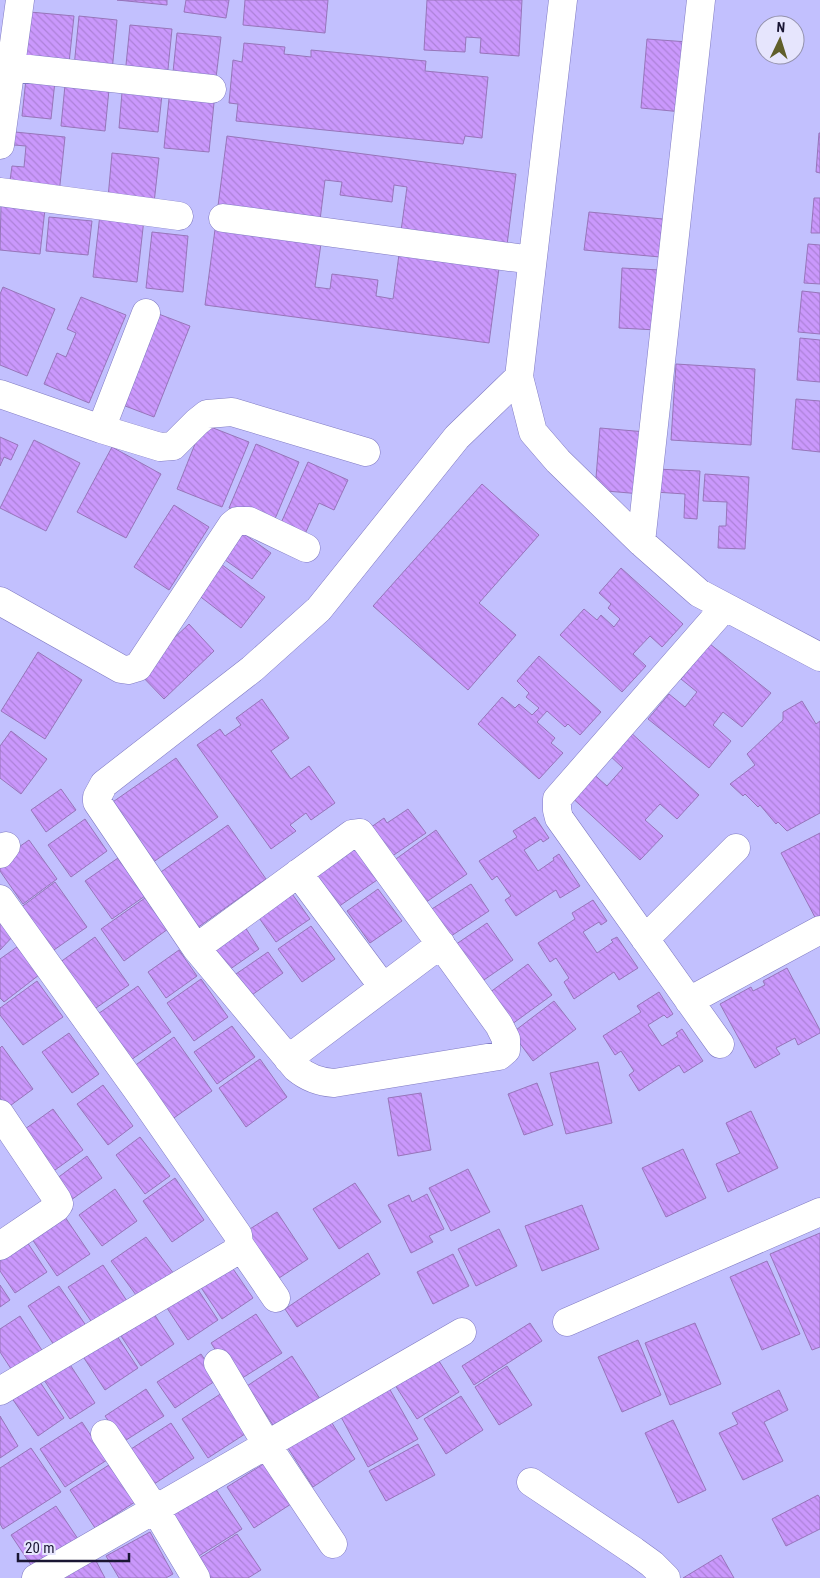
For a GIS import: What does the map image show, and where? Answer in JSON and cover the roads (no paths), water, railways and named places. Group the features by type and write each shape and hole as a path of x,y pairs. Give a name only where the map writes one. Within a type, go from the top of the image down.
{"street":[{"path":"0,140 20,0"},
{"path":"563,0 519,377 533,432 558,461 641,542 699,593 724,608 820,657"},
{"path":"641,542 701,0"},
{"path":"11,67 212,89"},
{"path":"0,192 179,216"},
{"path":"223,218 532,260"},
{"path":"102,429 146,313"},
{"path":"196,948 352,834 360,833 499,1026 506,1039 506,1050 499,1056 334,1083 312,1079 296,1068 288,1059 196,948 97,802 97,797 104,784 252,669 319,609 457,437 519,377"},
{"path":"0,394 102,429 160,446 173,446 207,414 232,412 366,452"},
{"path":"0,602 121,669 133,669 138,667 236,521 249,522 306,548"},
{"path":"720,1044 559,818 557,799 724,608"},
{"path":"645,938 736,848"},
{"path":"298,873 383,987"},
{"path":"0,900 138,1091 238,1235 239,1244 276,1298"},
{"path":"689,1001 820,930"},
{"path":"288,1059 441,944"},
{"path":"0,1114 59,1204 56,1208 0,1246"},
{"path":"567,1322 820,1212"},
{"path":"0,1391 235,1252 239,1244"},
{"path":"36,1578 462,1332"},
{"path":"218,1363 267,1445 334,1544"},
{"path":"105,1434 156,1509 196,1578"},
{"path":"531,1482 634,1551 652,1564 666,1578"}]}
